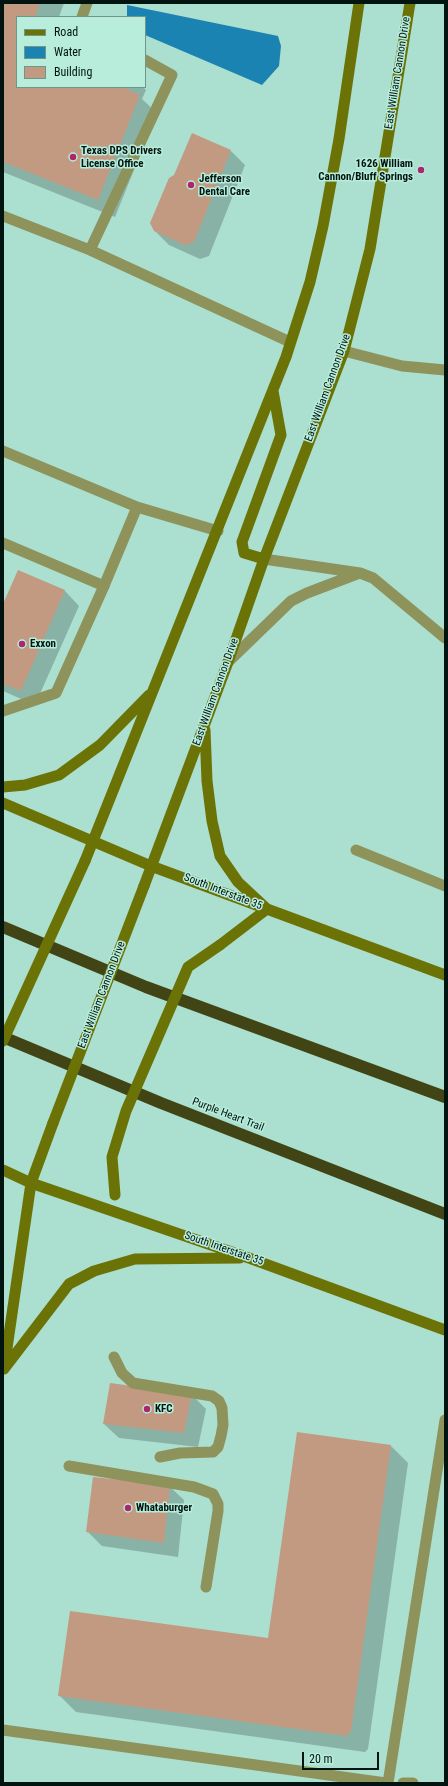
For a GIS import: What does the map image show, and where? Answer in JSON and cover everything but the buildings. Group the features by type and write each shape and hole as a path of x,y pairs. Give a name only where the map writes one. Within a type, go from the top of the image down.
{"highway":[{"path":"3,927 146,986 445,1097"},
{"name":"Purple Heart Trail","path":"3,1037 160,1103 445,1214"}],"main road":[{"path":"3,1041 85,861 218,531 273,390 290,342 310,282 323,226 339,139 359,3"},
{"name":"East William Cannon Drive","path":"4,1372 31,1183 41,1153 152,866 228,662 264,559 344,351 370,249 410,3"},
{"path":"264,559 244,553 242,542 281,436 273,390"},
{"path":"3,787 25,785 59,775 100,745 153,690"},
{"path":"118,1213 112,1157 126,1111 188,967 220,945 267,909 238,882 220,856 212,821 206,781 205,724"},
{"name":"South Interstate 35","path":"3,803 152,866 445,976"},
{"name":"South Interstate 35","path":"3,1170 31,1183 249,1258 445,1330"},
{"path":"4,1372 69,1284 94,1271 135,1259 249,1258"}],"street":[{"path":"82,16 87,3"},
{"path":"90,250 172,75 146,61"},
{"path":"3,216 90,250 290,342"},
{"path":"344,351 402,366 445,370"},
{"path":"3,451 136,507 218,531"},
{"path":"3,711 56,693 104,586 136,507"},
{"path":"3,542 104,586"},
{"path":"264,559 360,573 373,578 445,638"},
{"path":"228,662 291,601 307,593 360,573"},
{"path":"356,850 445,886"},
{"path":"114,1357 122,1374 133,1383 212,1396 219,1401 222,1408 223,1425 218,1447 213,1452 180,1453 160,1457"},
{"path":"3,1730 387,1783 445,1420"},
{"path":"69,1466 194,1487 213,1494 218,1504 218,1511 206,1587"},
{"path":"403,1783 413,1783"}],"water":[{"path":"127,5 278,36 281,46 279,66 262,85 146,35 146,16 127,16"}],"place":[{"name":"Texas DPS Drivers License Office","path":"73,157"},
{"name":"1626 William Cannon/Bluff Springs","path":"421,170"},
{"name":"Jefferson Dental Care","path":"191,185"},
{"name":"Exxon","path":"22,644"},
{"name":"KFC","path":"147,1409"},
{"name":"Whataburger","path":"128,1508"}]}
